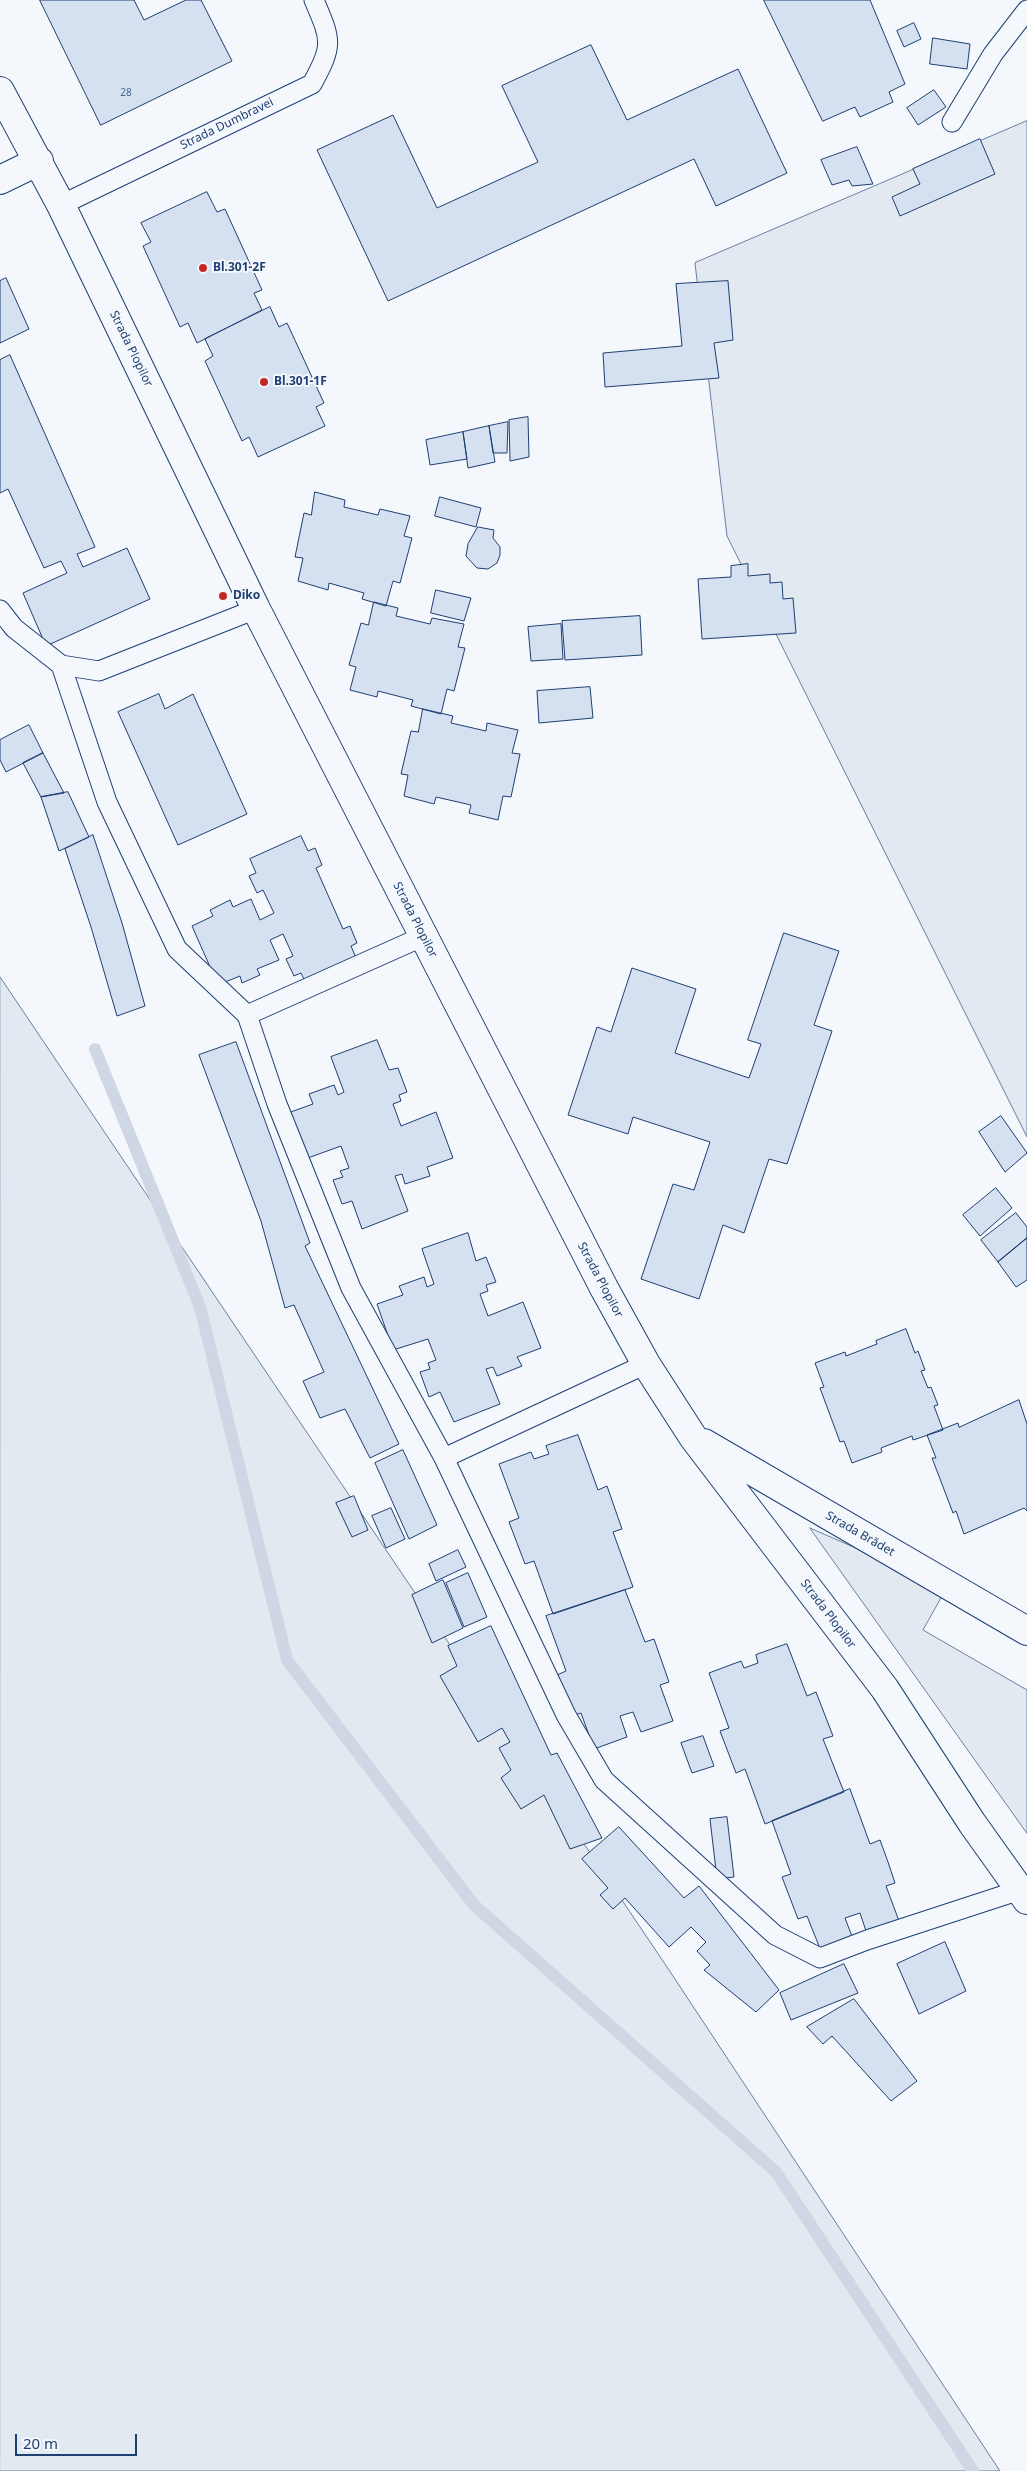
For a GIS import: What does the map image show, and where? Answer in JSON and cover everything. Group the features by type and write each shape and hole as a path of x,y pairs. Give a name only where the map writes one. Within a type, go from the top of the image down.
{"street":[{"name":"Strada Plopilor","path":"0,91 61,205 256,609 604,1288 646,1364 693,1437 885,1689 972,1823 1024,1895"},
{"path":"0,180 39,161"},
{"name":"Strada Brădet","path":"693,1437 1027,1631"}],"lane":[{"name":"Strada Dumbravei","path":"61,205 312,84 325,60 328,35 314,0"},
{"path":"952,122 993,54 1027,10"},
{"path":"0,610 14,628 61,665 99,671 256,609"},
{"path":"61,665 107,802 176,949 247,1015 277,1104 351,1288 444,1458 566,1716 604,1780 775,1935 820,1958 867,1940 1024,1895"},
{"path":"247,1015 424,936"},
{"path":"444,1458 646,1364"}],"shaded area":[{"path":"1027,121 1027,1137 727,536 695,263"},
{"path":"0,977 667,1967 1000,2471 0,2471"},
{"path":"810,1528 858,1549 942,1596 923,1630 1027,1690 1027,1833"}],"building":[{"path":"40,0 134,0 144,20 186,0 201,0 232,61 101,125"},
{"path":"764,0 870,0 905,84 889,92 893,102 860,117 855,107 823,121"},
{"path":"914,23 921,39 904,47 897,31"},
{"path":"933,38 970,44 967,69 930,64"},
{"path":"591,45 627,120 738,69 787,173 716,206 694,159 388,301 317,150 393,115 437,208 538,162 502,86"},
{"path":"934,90 946,107 918,125 907,108"},
{"path":"980,139 995,174 900,216 892,197 920,184 913,169"},
{"path":"857,147 873,184 852,186 849,180 832,185 821,160"},
{"name":"Bl.301-2F","path":"207,192 217,212 225,209 262,290 254,293 262,310 197,343 188,323 180,327 143,246 151,242 141,223"},
{"path":"6,278 29,329 0,343 0,281"},
{"path":"728,281 733,340 714,343 719,378 605,387 603,353 682,346 676,284"},
{"name":"Bl.301-1F","path":"270,307 279,327 287,323 324,403 316,407 325,426 258,457 249,437 242,441 205,361 213,356 205,339"},
{"path":"10,355 95,547 77,554 83,567 127,548 150,599 46,646 23,593 67,573 61,561 44,568 8,489 0,493 0,360"},
{"path":"528,417 529,457 510,461 509,420"},
{"path":"508,422 507,453 493,453 489,426"},
{"path":"489,426 495,462 468,468 463,432"},
{"path":"463,432 467,459 430,465 426,440"},
{"path":"315,492 345,500 344,507 378,515 380,509 410,516 404,536 412,538 400,583 393,581 386,606 362,599 364,593 329,583 328,590 298,581 303,558 295,557 304,513 311,515"},
{"path":"440,497 481,508 476,527 435,516"},
{"path":"478,527 494,530 493,538 500,547 497,563 488,569 477,568 466,556 468,544"},
{"path":"748,564 748,576 770,574 770,583 782,582 783,599 793,598 796,633 702,639 698,579 731,577 731,566"},
{"path":"436,590 471,598 464,621 431,613"},
{"path":"374,602 398,608 396,616 430,624 432,618 464,624 458,647 465,648 454,691 447,689 441,714 411,706 413,700 378,691 377,697 350,690 356,667 349,665 361,623 368,625"},
{"path":"640,616 642,655 565,660 562,621"},
{"path":"561,624 563,659 531,661 528,627"},
{"path":"590,687 593,718 539,723 537,691"},
{"path":"159,694 165,709 193,694 247,814 178,845 118,712"},
{"path":"423,709 453,716 451,723 486,731 487,723 518,730 512,753 520,754 511,797 503,796 498,820 469,813 471,805 436,797 434,804 404,796 408,775 401,774 411,731 418,732"},
{"path":"29,725 43,753 6,772 0,760 0,740"},
{"path":"43,753 64,793 41,797 23,763"},
{"path":"68,792 89,837 59,851 41,797"},
{"path":"93,835 122,923 145,1006 117,1016 91,927 65,849"},
{"path":"301,836 308,851 315,848 322,865 316,868 343,929 350,926 357,943 351,946 359,965 308,988 301,973 294,976 286,959 293,956 283,934 270,940 279,960 257,969 260,975 242,983 240,976 218,985 192,926 213,916 210,910 230,900 233,907 251,899 260,920 274,913 263,890 257,893 249,876 256,873 250,859"},
{"path":"784,933 839,951 814,1025 832,1031 787,1164 769,1159 744,1233 723,1225 699,1299 641,1279 673,1184 694,1190 710,1142 633,1117 628,1134 568,1115 597,1027 611,1032 632,968 696,989 675,1053 749,1078 761,1044 748,1040"},
{"path":"377,1040 389,1070 398,1068 407,1092 399,1095 401,1101 393,1104 401,1126 436,1112 453,1158 427,1167 430,1176 405,1184 402,1174 395,1176 408,1211 362,1229 352,1201 342,1204 333,1180 343,1177 340,1171 349,1168 341,1146 305,1159 288,1113 313,1104 309,1094 334,1085 338,1095 344,1092 331,1057"},
{"path":"236,1042 310,1243 305,1246 399,1444 370,1458 345,1409 320,1418 303,1381 324,1372 294,1305 285,1308 261,1221 199,1055"},
{"path":"1001,1116 1027,1153 1005,1172 979,1132"},
{"path":"996,1188 1012,1208 980,1236 963,1215"},
{"path":"1016,1213 1027,1227 1027,1238 998,1262 981,1240"},
{"path":"468,1233 476,1261 486,1257 496,1282 486,1285 488,1291 480,1294 488,1316 523,1302 541,1348 517,1357 522,1366 497,1376 493,1367 486,1369 500,1404 454,1422 440,1392 429,1397 420,1372 430,1369 428,1363 436,1360 428,1339 393,1350 377,1304 403,1295 399,1286 424,1277 427,1287 434,1284 422,1249"},
{"path":"1027,1238 1027,1280 1016,1287 998,1262"},
{"path":"906,1329 915,1353 918,1351 925,1370 921,1371 928,1388 931,1387 938,1405 934,1406 943,1430 913,1440 912,1436 881,1448 882,1452 852,1463 844,1441 840,1442 820,1388 824,1387 815,1363 845,1352 846,1356 877,1344 876,1341"},
{"path":"1019,1400 1027,1424 1027,1511 1024,1508 964,1534 956,1511 953,1513 932,1458 936,1458 927,1435 958,1423 959,1427"},
{"path":"578,1435 598,1490 607,1486 622,1529 613,1532 633,1587 553,1614 534,1561 525,1564 509,1522 519,1518 499,1464 531,1452 534,1459 549,1454 546,1446"},
{"path":"403,1450 437,1525 409,1539 375,1463"},
{"path":"354,1496 368,1530 352,1537 336,1503"},
{"path":"391,1508 405,1539 386,1548 372,1516"},
{"path":"458,1550 466,1567 436,1581 429,1564"},
{"path":"468,1573 487,1617 464,1627 446,1583"},
{"path":"443,1580 463,1628 432,1643 412,1595"},
{"path":"625,1590 645,1642 654,1639 669,1682 660,1685 673,1721 641,1732 633,1712 620,1716 627,1737 594,1749 581,1713 572,1716 557,1675 566,1671 546,1616"},
{"path":"491,1626 551,1755 557,1753 602,1838 570,1849 544,1795 521,1809 501,1778 511,1770 499,1748 510,1742 502,1728 478,1742 440,1676 457,1666 448,1646"},
{"path":"787,1644 807,1696 816,1692 833,1736 823,1739 844,1792 765,1824 745,1769 736,1773 720,1731 729,1728 709,1673 741,1661 744,1668 758,1663 756,1655"},
{"path":"703,1736 714,1766 692,1773 681,1743"},
{"path":"850,1789 870,1844 880,1840 895,1883 886,1886 899,1921 867,1934 860,1913 845,1918 853,1939 821,1951 807,1916 798,1919 782,1877 791,1874 772,1821"},
{"path":"727,1817 734,1877 717,1879 710,1819"},
{"path":"619,1827 684,1898 699,1886 779,1990 756,2012 704,1970 710,1965 697,1951 706,1942 691,1927 669,1947 625,1898 613,1909 600,1895 608,1888 582,1859"},
{"path":"945,1942 966,1991 919,2014 897,1964"},
{"path":"844,1964 858,1993 791,2020 780,1993"},
{"path":"854,1999 917,2081 891,2101 832,2036 823,2044 807,2027"}],"waterway":[{"path":"95,1049 200,1307 287,1660 474,1905 776,2172 973,2471"}],"place":[{"name":"Bl.301-2F","path":"203,268"},
{"name":"Bl.301-1F","path":"264,382"},
{"name":"Diko","path":"223,596"}]}
